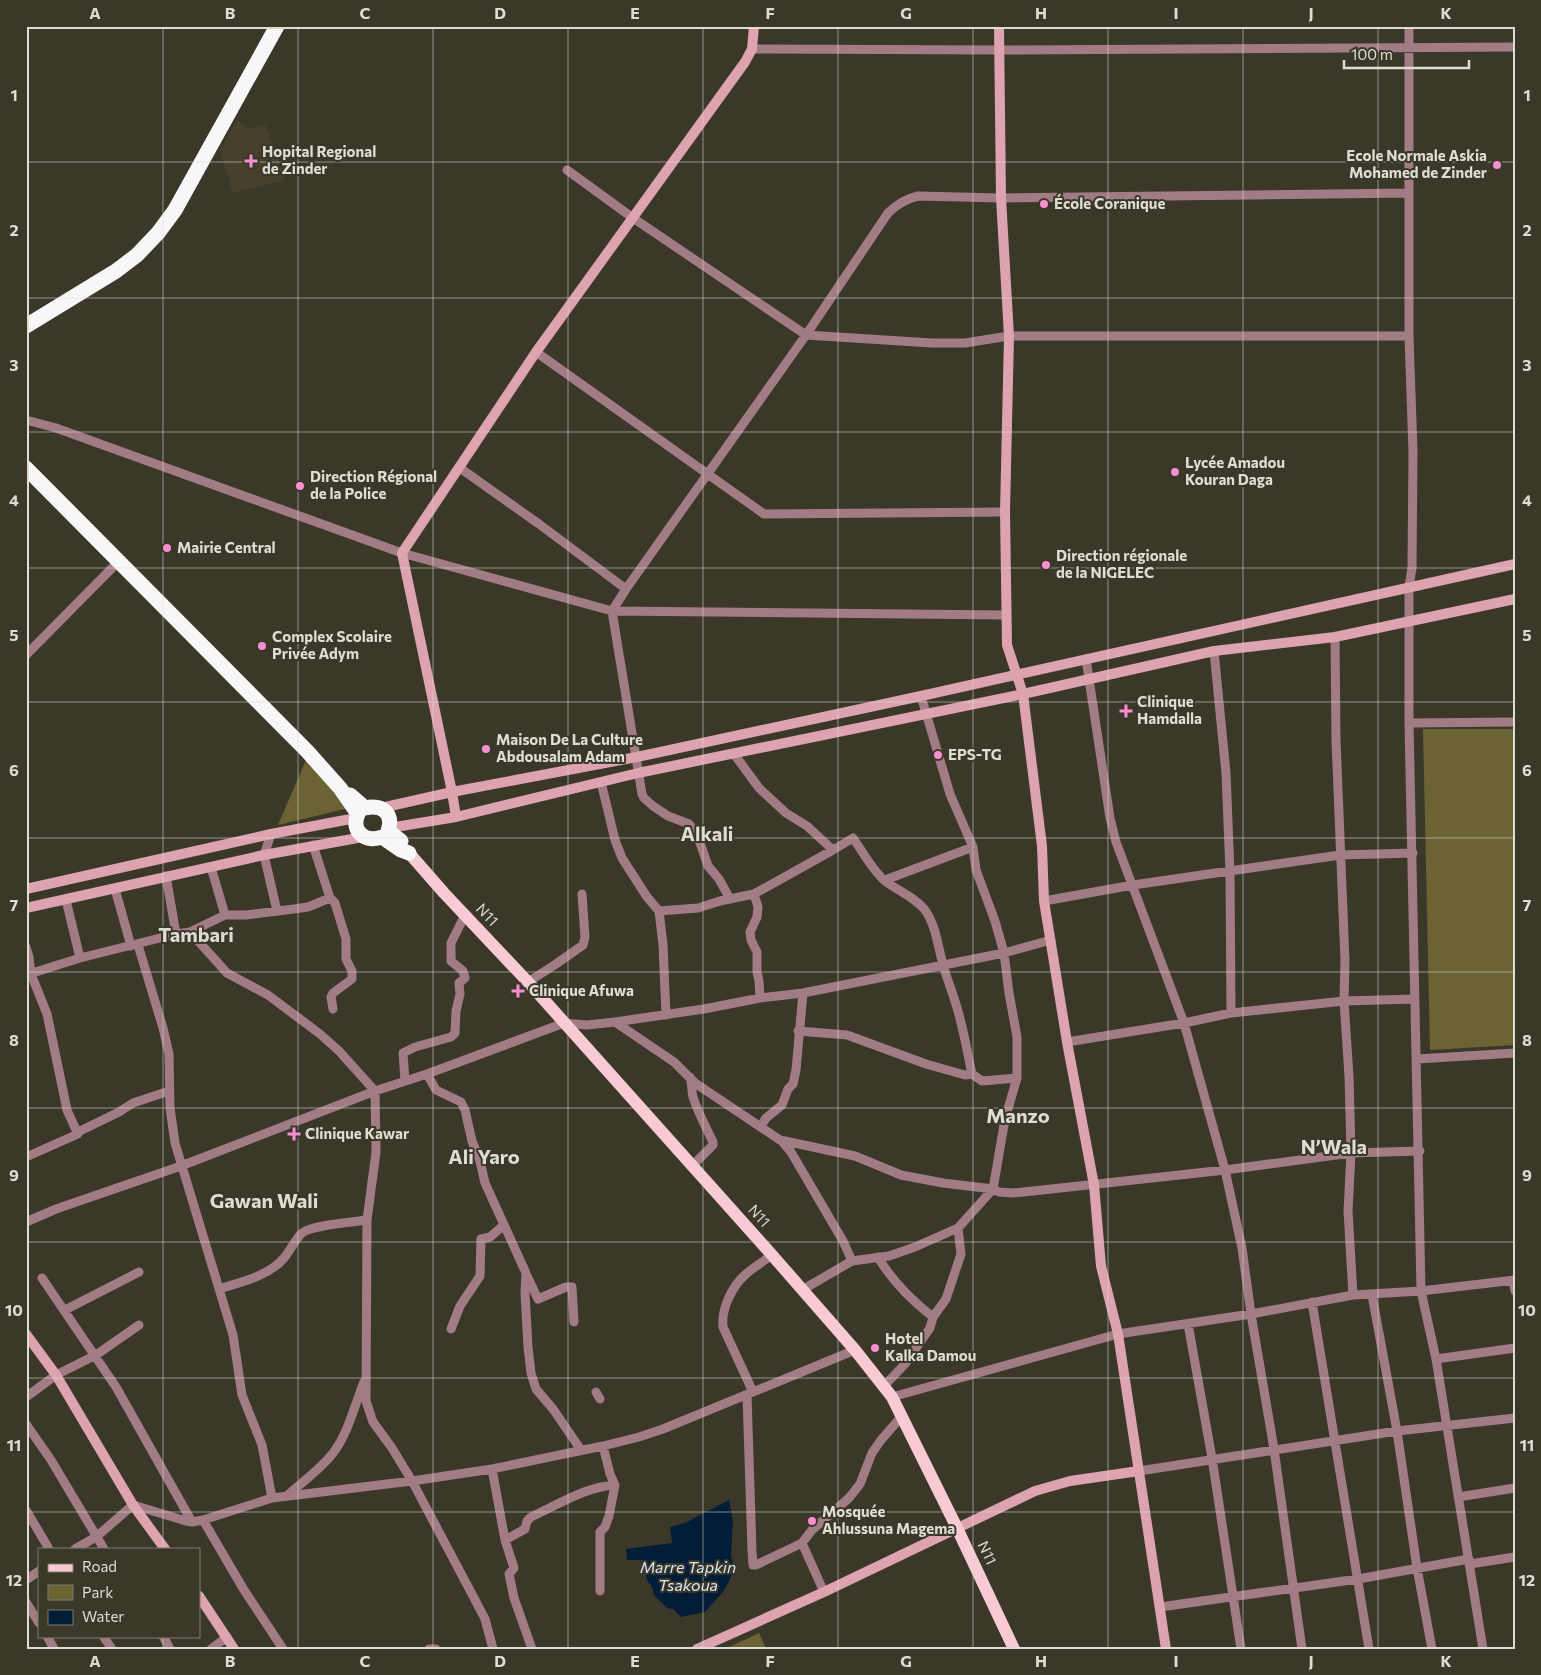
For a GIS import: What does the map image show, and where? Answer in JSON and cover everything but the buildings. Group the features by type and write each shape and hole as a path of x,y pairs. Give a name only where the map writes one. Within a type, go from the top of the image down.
{"highway":[{"path":"26,317 113,262 154,226 166,208 268,26"},
{"path":"26,326 116,270 137,255 158,233 175,210 277,26"},
{"path":"26,468 307,751 360,813"},
{"path":"373,806 381,808 389,817 386,832 376,840 369,840 363,837 356,828 360,813 373,806"},
{"path":"386,832 401,850 409,853"}],"main road":[{"name":"N11","path":"409,853 528,982 772,1255 884,1386 902,1416 1014,1649"}],"street":[{"path":"456,817 402,553 536,352 745,62 752,48 754,26"},
{"path":"999,26 1000,198 1009,336 1005,512 1006,645 1023,694 1042,846 1044,901 1067,1042 1094,1185 1101,1266 1118,1334 1166,1649"},
{"path":"1408,26 1409,336 1413,452 1412,560 1409,587 1410,723 1414,999 1420,1151 1421,1291 1436,1359 1483,1649"},
{"path":"752,48 999,50 1515,47"},
{"path":"567,170 633,218 806,335 940,343 965,343 1009,336 1409,336"},
{"path":"730,899 719,879 708,866 697,834 689,824 668,816 644,798 642,794 612,611 706,474 806,335 888,213 905,199 918,196 1000,198 1409,193"},
{"path":"536,352 764,514 1005,512"},
{"path":"26,420 74,434 402,553 612,611 1005,615"},
{"path":"460,468 626,589"},
{"path":"26,655 119,561"},
{"path":"381,808 452,792 637,757 1515,564"},
{"path":"386,832 456,817 638,772 1023,694 1214,651 1335,637 1515,599"},
{"path":"1335,637 1336,740 1345,961 1344,1001 1349,1076 1351,1153 1348,1211 1353,1295"},
{"path":"1214,651 1226,773 1230,872 1231,1013"},
{"path":"1086,659 1110,818 1116,842 1184,1023 1225,1170 1242,1248 1274,1449 1302,1649"},
{"path":"802,1290 852,1261 889,1256 958,1228 993,1189 1005,1119 1017,1078 1017,1037 1004,953 996,921 976,870 973,847 950,794 920,696"},
{"path":"1410,723 1515,722"},
{"path":"734,754 759,788 786,813 807,826 833,850"},
{"path":"601,782 615,840 622,858 647,898 659,910 664,945 666,1015"},
{"path":"26,889 360,813"},
{"path":"271,834 264,855 277,912"},
{"path":"26,908 264,855 363,837"},
{"path":"659,910 698,908 754,894 853,838 876,871 925,910 929,917 940,947 943,965 960,1016 972,1074"},
{"path":"313,845 330,898 335,903 346,939 346,959 352,971 352,979 333,993 331,997 333,1009"},
{"path":"885,880 973,847"},
{"path":"1044,901 1132,885 1340,855 1413,854"},
{"path":"212,867 225,915"},
{"path":"166,876 176,934"},
{"path":"115,888 163,1028 169,1054 169,1090 172,1125 181,1166 232,1334 242,1395 262,1445 272,1498"},
{"path":"528,982 583,945 585,937 582,894"},
{"path":"754,894 758,907 758,917 750,932 750,940 757,952 756,972 759,981 760,998"},
{"path":"29,975 80,958 190,932 225,915 277,912 308,906 330,898"},
{"path":"66,900 80,958"},
{"path":"405,1081 403,1053 415,1047 451,1037 455,1033 456,1011 460,994 459,983 465,978 463,971 451,961 451,943 465,915"},
{"path":"190,932 227,973 268,995 320,1034 339,1051 375,1091 376,1152 367,1220 366,1401 373,1422 392,1448 412,1481 485,1619 494,1649"},
{"path":"26,1222 181,1166 375,1091 427,1074 564,1023 587,1025 615,1022 802,993 1004,953 1051,940"},
{"path":"26,947 29,957 29,975 46,1014 67,1110 78,1134"},
{"path":"761,1126 766,1118 782,1105 788,1089 793,1084 796,1070 802,993"},
{"path":"1067,1042 1184,1023 1231,1013 1344,1001 1414,999"},
{"path":"615,1022 674,1062 696,1083 780,1140 791,1152 843,1241 852,1261"},
{"path":"798,1031 848,1035 926,1064 965,1075 972,1074 982,1081 1017,1078"},
{"path":"1417,1059 1515,1053"},
{"path":"427,1074 436,1090 461,1102 465,1110 485,1183 538,1299 566,1287 572,1287 574,1322"},
{"path":"690,1076 693,1086 692,1094 699,1114 714,1142 692,1166"},
{"path":"26,1157 78,1134 78,1132 133,1103 169,1090"},
{"path":"780,1140 855,1156 901,1175 1013,1193 1225,1170 1351,1153 1420,1151"},
{"path":"219,1289 271,1269 283,1259 302,1232 319,1227 367,1220"},
{"path":"450,1329 460,1306 480,1276 481,1239 490,1237 504,1224"},
{"path":"884,1386 905,1364 930,1328 933,1317 946,1299 961,1254 958,1228"},
{"path":"772,1255 745,1274 741,1279 725,1306 722,1319 723,1327 750,1393 752,1551 754,1564 762,1564 802,1544 812,1530 849,1498 860,1484 872,1453 902,1416"},
{"path":"878,1257 888,1274 918,1305 933,1317"},
{"path":"65,1310 139,1272"},
{"path":"526,1273 526,1324 531,1373 536,1389 553,1409 581,1450"},
{"path":"42,1278 116,1387 192,1522"},
{"path":"892,1397 1118,1334 1251,1314 1353,1295 1421,1291 1514,1280 1515,1291"},
{"path":"1372,1295 1397,1431 1417,1568 1432,1649"},
{"path":"1312,1302 1369,1649"},
{"path":"1188,1324 1212,1458 1241,1649"},
{"path":"26,1397 56,1375 96,1355 139,1325"},
{"path":"26,1334 56,1375 132,1505 164,1548"},
{"path":"1436,1359 1515,1348"},
{"path":"132,1505 192,1522 288,1495 412,1481 492,1468 603,1446 657,1431 854,1350"},
{"path":"288,1495 334,1452 342,1437 365,1378"},
{"path":"697,1649 824,1592 1035,1491 1070,1481 1335,1439 1515,1418"},
{"path":"26,1424 51,1460 103,1548"},
{"path":"600,1591 600,1532 605,1527 609,1516 615,1485 610,1474 603,1446"},
{"path":"492,1468 505,1540 514,1568 508,1574 514,1598 532,1649"},
{"path":"505,1540 525,1529 527,1521 531,1517 584,1492 601,1486 615,1485"},
{"path":"1458,1497 1515,1488"},
{"path":"77,1548 96,1537 132,1505"},
{"path":"26,1510 48,1548"},
{"path":"203,1520 244,1590 283,1649"},
{"path":"802,1544 824,1592"},
{"path":"1160,1607 1293,1589 1417,1568 1515,1557"},
{"path":"26,1580 38,1572"},
{"path":"200,1597 234,1649"},
{"path":"26,1602 38,1621"},
{"path":"211,1649 227,1637"},
{"path":"104,1638 112,1649"},
{"path":"429,1649 435,1649"}],"shaded area":[{"name":"Hopital Regional de Zinder","path":"237,120 249,129 265,125 286,180 233,193 220,151"}],"green space":[{"path":"1423,729 1515,729 1515,1045 1430,1050"},
{"path":"306,760 349,808 278,825"},
{"path":"759,1633 766,1649 725,1649"}],"water":[{"name":"Marre Tapkin Tsakoua","path":"729,1500 733,1521 731,1555 734,1568 729,1582 705,1612 681,1617 673,1609 667,1608 654,1595 651,1585 647,1581 643,1560 627,1560 626,1549 672,1543 670,1527 685,1523"}],"place":[{"name":"Hopital Regional de Zinder","path":"251,161"},
{"name":"Ecole Normale Askia Mohamed de Zinder","path":"1497,165"},
{"name":"École Coranique","path":"1044,204"},
{"name":"Lycée Amadou Kouran Daga","path":"1175,472"},
{"name":"Direction Régional de la Police","path":"300,486"},
{"name":"Mairie Central","path":"167,548"},
{"name":"Direction régionale de la NIGELEC","path":"1046,565"},
{"name":"Complex Scolaire Privée Adym","path":"262,646"},
{"name":"Clinique Hamdalla","path":"1126,711"},
{"name":"Maison De La Culture Abdousalam Adam","path":"486,749"},
{"name":"EPS-TG","path":"938,755"},
{"name":"Clinique Afuwa","path":"518,991"},
{"name":"Clinique Kawar","path":"294,1134"},
{"name":"Hotel Kalka Damou","path":"875,1348"},
{"name":"Mosquée Ahlussuna Magema","path":"812,1521"}],"district":[{"name":"Alkali","path":"707,834"},
{"name":"Tambari","path":"196,935"},
{"name":"Manzo","path":"1018,1116"},
{"name":"N’Wala","path":"1334,1147"},
{"name":"Ali Yaro","path":"484,1157"},
{"name":"Gawan Wali","path":"264,1201"}]}
